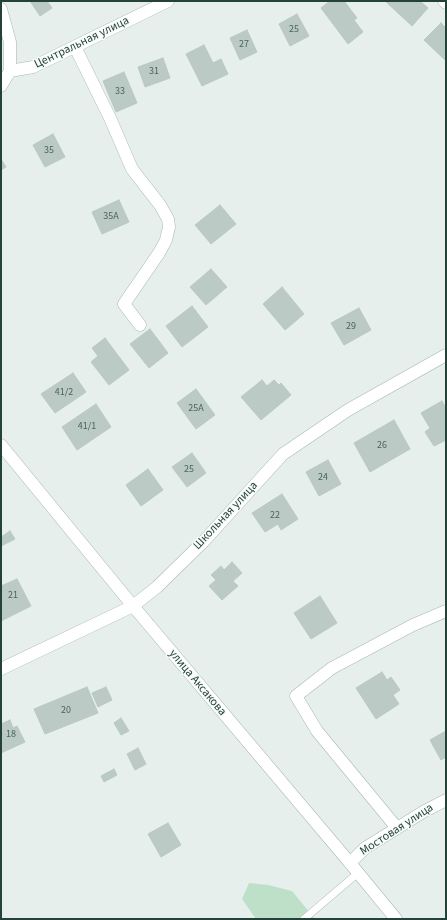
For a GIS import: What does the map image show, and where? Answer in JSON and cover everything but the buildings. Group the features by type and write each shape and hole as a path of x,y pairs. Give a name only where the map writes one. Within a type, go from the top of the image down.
{"street":[{"name":"Центральная улица","path":"10,71 33,67 168,1"},
{"path":"1,10 10,42 10,71 1,86"},
{"path":"75,47 110,118 132,169 160,205 168,219 169,227 166,240 159,253 124,304 140,325"},
{"name":"Школьная улица","path":"1,669 133,606 157,587 204,541 283,454 348,410 446,355"},
{"name":"улица Аксакова","path":"1,445 133,606 396,919"},
{"path":"397,828 317,730 296,696 332,668 413,625 446,611"},
{"name":"Мостовая улица","path":"350,863 365,848 423,812 446,800"}],"lane":[{"path":"304,919 358,873"}],"green space":[{"path":"249,883 268,885 292,891 315,919 256,919 242,899"}]}
